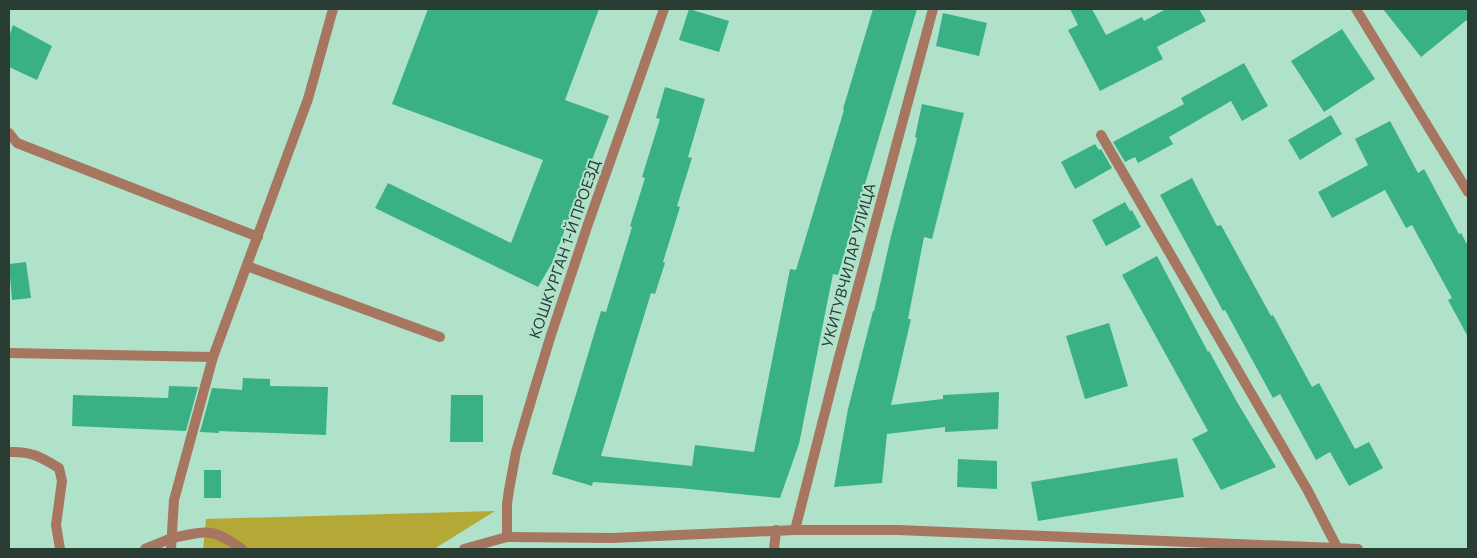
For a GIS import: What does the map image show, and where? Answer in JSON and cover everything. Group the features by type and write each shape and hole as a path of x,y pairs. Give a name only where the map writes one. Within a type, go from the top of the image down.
{"street":[{"path":"171,549 174,500 213,357 308,99 333,9"},
{"name":"КОШКУРГАН 1-Й ПРОЕЗД","path":"507,537 507,504 516,452 550,338 588,224 664,9"},
{"name":"УКИТУВЧИЛАР УЛИЦА","path":"795,530 840,352 933,9"},
{"path":"1356,9 1468,192"},
{"path":"9,133 17,143 258,236"},
{"path":"1101,135 1308,491 1338,549"},
{"path":"247,266 440,336"},
{"path":"9,353 213,357"},
{"path":"9,452 17,451 38,455 59,468 62,481 56,525 60,549"},
{"path":"774,549 776,530"},
{"path":"464,549 507,537 612,538 776,530 898,530 1358,549"},
{"path":"145,549 172,538 203,532 216,533 242,549"}],"shaded area":[{"path":"495,511 434,549 203,549 206,519"}],"building":[{"path":"428,9 599,9 565,100 609,116 552,263 538,287 375,208 388,183 511,243 543,160 392,104"},
{"path":"689,9 729,21 719,52 679,40"},
{"path":"873,9 917,9 838,275 833,274 799,444 780,498 593,482 592,486 552,474 601,311 606,312 632,227 630,226 645,178 642,177 660,119 656,118 665,87 705,99 688,157 692,158 677,206 680,207 663,262 665,263 655,294 651,293 601,456 692,466 695,445 754,452 790,269 796,270"},
{"path":"1070,9 1092,9 1106,35 1142,17 1144,21 1166,9 1199,9 1206,21 1157,47 1163,59 1100,91 1068,30 1078,25"},
{"path":"1383,9 1468,9 1468,19 1421,57"},
{"path":"943,13 987,23 979,56 936,46"},
{"path":"13,25 52,46 37,80 9,67 9,37"},
{"path":"1342,29 1375,79 1324,112 1291,61"},
{"path":"1244,63 1268,106 1242,121 1231,101 1169,137 1173,144 1138,163 1135,157 1125,162 1113,142 1184,104 1181,98"},
{"path":"922,104 964,113 932,239 924,237 908,319 911,319 891,405 943,399 943,395 999,392 998,429 945,432 945,427 887,434 882,483 834,487 848,409 917,138 915,137"},
{"path":"1331,115 1342,134 1300,160 1288,140"},
{"path":"1390,121 1418,173 1424,169 1459,234 1461,233 1468,246 1468,337 1448,300 1452,298 1412,225 1406,228 1385,190 1332,218 1318,192 1368,165 1355,139"},
{"path":"1095,144 1099,150 1101,149 1112,168 1075,189 1061,162"},
{"path":"1192,178 1217,226 1221,225 1312,387 1319,383 1355,449 1369,442 1383,468 1349,486 1330,452 1316,460 1280,394 1273,398 1160,195"},
{"path":"1125,202 1130,211 1132,210 1141,227 1106,246 1092,220"},
{"path":"1157,256 1208,352 1276,467 1221,490 1192,439 1208,431 1122,275"},
{"path":"26,262 31,298 12,300 9,264"},
{"path":"1109,323 1128,386 1085,399 1066,336"},
{"path":"243,378 270,379 270,386 328,387 326,435 200,432 212,388 242,390"},
{"path":"169,386 198,387 186,431 72,426 73,395 168,398"},
{"path":"451,395 483,395 483,442 450,442"},
{"path":"1177,458 1184,497 1038,521 1031,482"},
{"path":"958,459 997,461 997,489 957,487"},
{"path":"204,470 221,470 221,498 204,498"}]}
